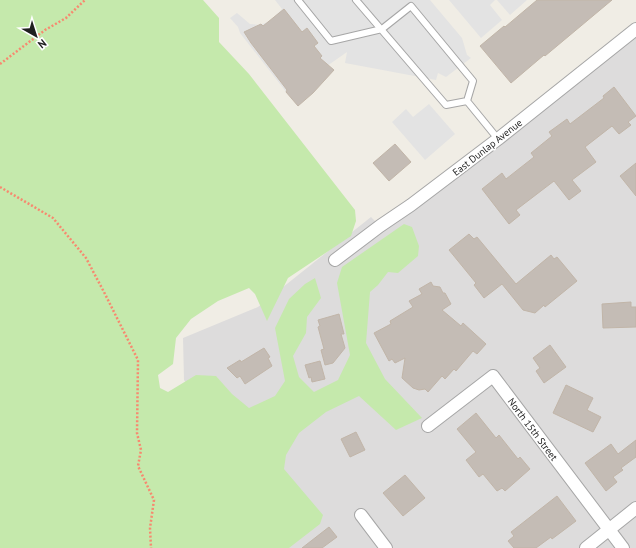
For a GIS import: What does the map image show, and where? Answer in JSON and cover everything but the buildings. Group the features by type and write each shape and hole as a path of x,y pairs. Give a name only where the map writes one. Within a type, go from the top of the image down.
{"street":[{"name":"East Dunlap Avenue","path":"335,260 498,139 636,29"},
{"name":"North 15th Street","path":"428,426 493,376 623,548"},
{"path":"586,548 636,508"},
{"path":"361,515 386,548"}],"lane":[{"path":"298,0 331,41 382,29 411,6 473,81 467,101"},
{"path":"356,0 446,105 467,101"},
{"path":"467,101 498,139"}],"path":[{"path":"0,64 45,30 66,18 85,0"},
{"path":"0,187 52,218 86,258 138,360 137,433 141,450 138,466 154,500 150,528 151,548"}],"shaded area":[{"path":"275,0 430,0 462,38 467,55 471,58 446,77 438,73 436,80 345,63 347,52 287,93 230,18 237,13 250,24 260,25 270,21 282,9"},
{"path":"449,0 495,0 490,5 502,20 481,38"},
{"path":"497,0 527,0 510,15"},
{"path":"636,29 636,548 266,548 289,522 184,380 183,338 258,307 371,217 380,226"},
{"path":"429,104 455,134 425,160 392,122 406,109 413,117"}],"green space":[{"path":"0,0 203,0 219,18 219,42 249,74 355,210 356,221 351,236 288,278 267,321 255,294 249,288 218,301 191,319 176,338 173,364 158,375 160,388 168,392 196,375 216,376 232,394 249,408 275,396 285,381 275,328 289,299 305,284 315,278 321,298 307,317 306,333 293,356 299,377 314,392 338,380 350,355 337,283 342,267 404,224 412,227 419,246 418,256 398,273 388,272 378,285 370,292 366,343 385,379 422,418 396,430 359,396 326,412 299,433 286,455 284,469 323,515 320,524 289,548 0,548"}]}
